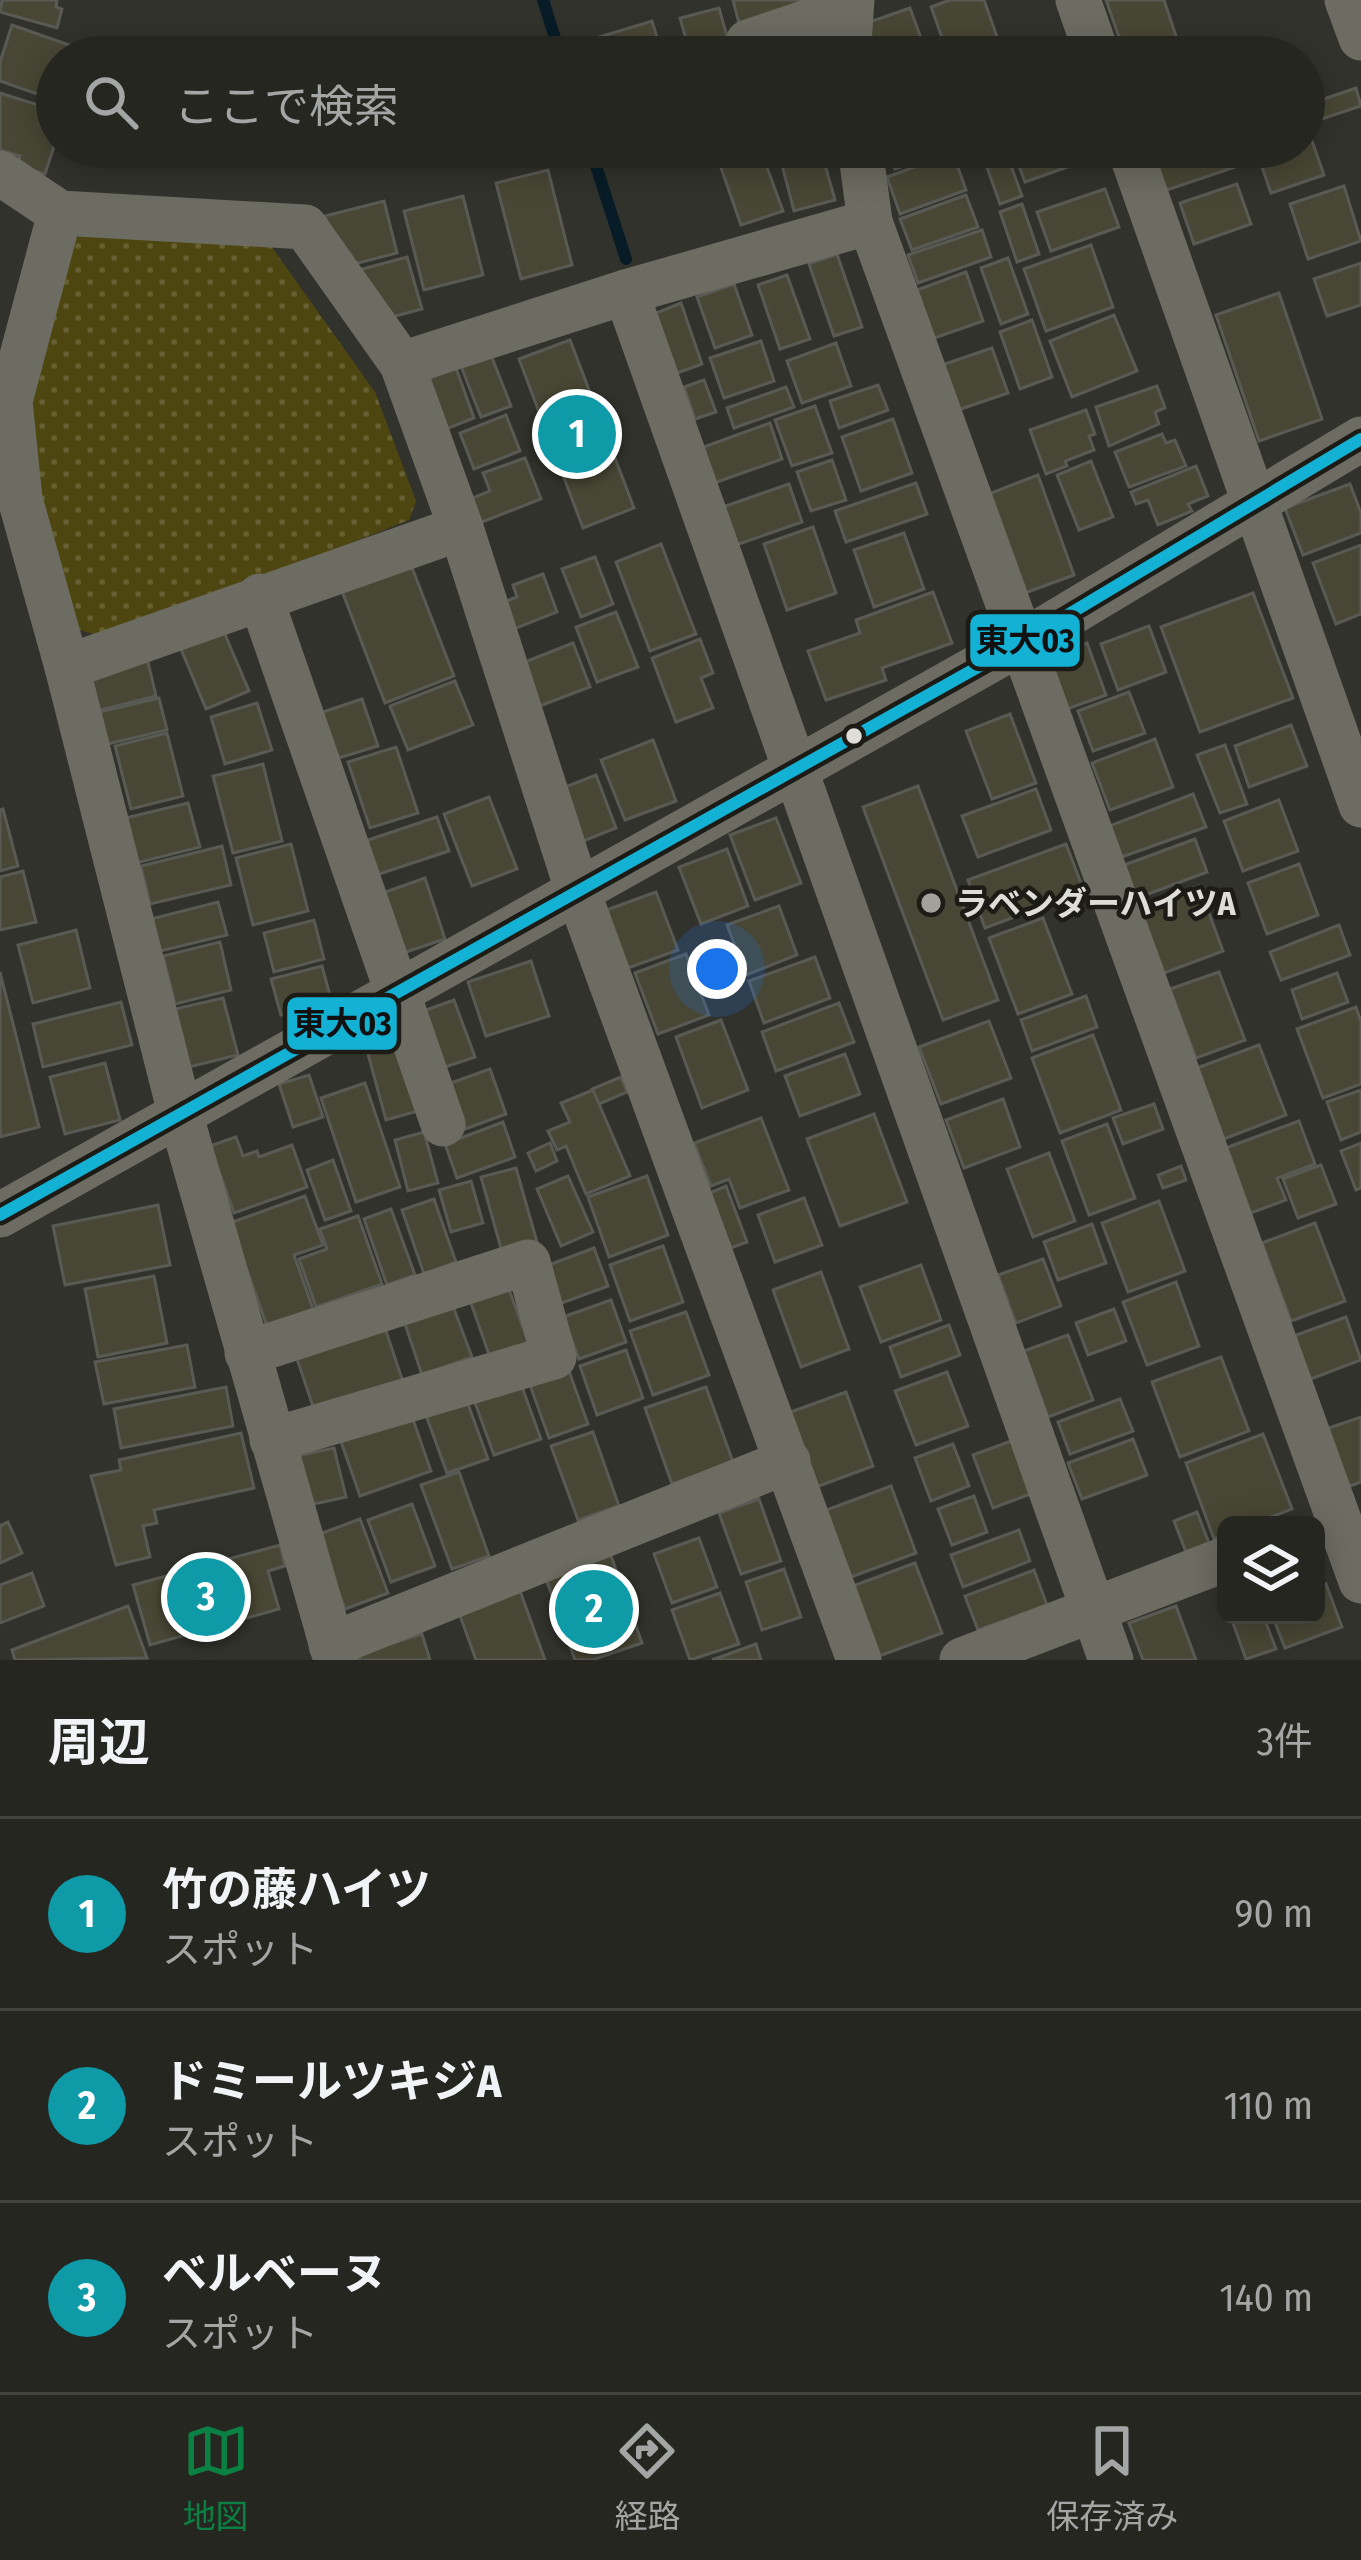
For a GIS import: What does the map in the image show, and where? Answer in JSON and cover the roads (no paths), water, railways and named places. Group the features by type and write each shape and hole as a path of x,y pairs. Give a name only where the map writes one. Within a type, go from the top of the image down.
{"street":[{"path":"763,36 831,14 849,0"},
{"path":"848,36 849,0"},
{"path":"1078,0 1091,36"},
{"path":"1347,0 1361,38"},
{"path":"863,168 870,222 1361,1581"},
{"path":"1136,168 1361,805"},
{"path":"0,173 60,213 305,227 402,364 461,528 578,892 859,1660"},
{"path":"60,213 10,401 10,499 67,667 180,1113 333,1653 788,1461"},
{"path":"402,364 626,292 870,222"},
{"path":"626,292 1111,1660"},
{"path":"0,1215 1022,643 1361,440"},
{"path":"67,667 461,528"},
{"path":"260,596 443,1124"},
{"path":"248,1353 528,1262 554,1357 272,1440"},
{"path":"962,1660 1217,1562"}],"waterway":[{"path":"543,0 554,36"},
{"path":"597,168 626,259"}],"place":[{"name":"竹の藤ハイツ","path":"577,434"},
{"name":"ラベンダーハイツA","path":"931,903"},
{"name":"ベルベーヌ","path":"206,1597"},
{"name":"ドミールツキジA","path":"594,1609"}]}
